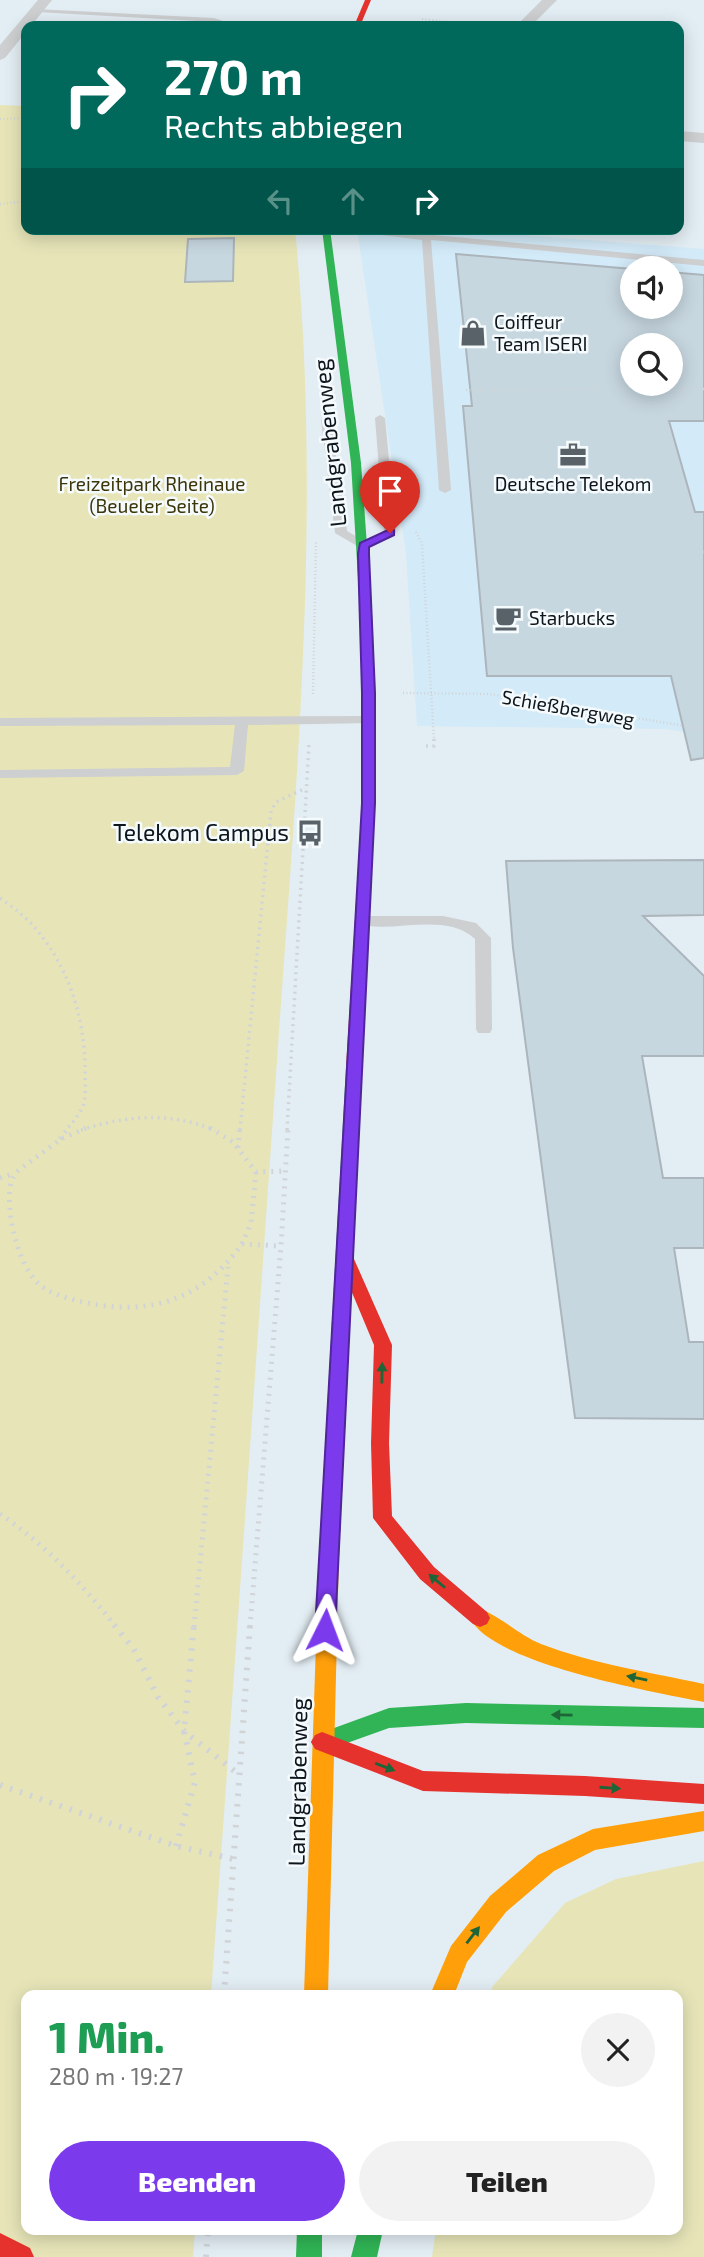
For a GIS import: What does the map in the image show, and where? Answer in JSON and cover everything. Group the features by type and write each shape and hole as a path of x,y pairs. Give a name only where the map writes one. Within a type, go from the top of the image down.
{"main road":[{"path":"359,21 368,0"},
{"name":"Landgrabenweg","path":"316,1990 326,1616 368,803 364,546 352,411 327,235"},
{"path":"346,1259 383,1345 380,1443 383,1518 427,1573 493,1629 558,1660 704,1693"},
{"path":"322,1742 389,1718 402,1717 466,1713 704,1718"},
{"path":"322,1742 423,1781 585,1786 704,1794"},
{"path":"444,1990 459,1954 498,1904 546,1863 593,1840 704,1821"},
{"path":"309,2257 310,2235"},
{"path":"364,2257 370,2235"},
{"path":"0,2246 21,2257"}],"street":[{"path":"528,21 550,0"},
{"path":"30,21 41,5"},
{"path":"0,55 21,32"},
{"path":"684,136 704,138"}],"lane":[{"path":"41,5 89,13 218,21"},
{"path":"89,13 109,21"},
{"path":"404,235 704,263"},
{"path":"426,237 445,490"},
{"path":"326,420 341,533 364,546 390,533 380,418"},
{"path":"0,774 237,771 242,720"},
{"path":"0,722 368,720"},
{"path":"362,920 443,921 470,926 483,938 484,1029"}],"path":[{"path":"422,19 441,21"},
{"path":"0,119 21,118"},
{"path":"0,204 21,202"},
{"path":"437,390 601,389"},
{"path":"683,389 704,389"},
{"path":"410,525 422,544 434,746 426,746"},
{"name":"Schießbergweg","path":"432,694 489,694 704,729"},
{"path":"224,1990 238,1773 281,1245 306,854 306,788 311,720"},
{"path":"237,1149 271,811 276,802 306,788"},
{"path":"0,898 13,905 36,929 61,965 81,1018 87,1060 83,1103 60,1140"},
{"path":"0,1178 13,1174 60,1140 106,1122 133,1117 175,1118 200,1125 233,1142 256,1171 251,1223 228,1266 205,1284 180,1298 149,1306 120,1307 74,1299 43,1288 21,1263 8,1222 6,1196 13,1174"},
{"path":"256,1171 286,1171"},
{"path":"242,1244 281,1245"},
{"path":"176,1846 195,1782 184,1731 228,1266"},
{"path":"0,1514 30,1534 76,1577 133,1648 158,1697 184,1731 238,1773"},
{"path":"0,1785 176,1846 233,1859"},
{"path":"206,2257 208,2235"}],"shaded area":[{"path":"358,235 524,235 704,249 704,734 663,729 417,726 406,554"}],"green space":[{"name":"Freizeitpark Rheinaue (Beueler Seite)","path":"0,105 21,106 21,235 295,235 303,331 306,536 299,740 211,1990 21,1990 21,2235 195,2235 193,2257 0,2257"},
{"path":"704,1861 704,2257 432,2257 435,2235 683,2235 683,1990 491,1990 565,1903 616,1879"}],"building":[{"path":"234,238 233,281 185,282 188,239"},
{"name":"Deutsche Telekom","path":"456,254 620,268 620,319 683,319 683,273 704,275 704,421 669,421 695,512 704,512 704,758 691,760 671,676 487,676 463,406 472,406"},
{"path":"704,860 704,915 643,916 704,976 704,1056 642,1056 663,1178 704,1178 704,1248 674,1248 689,1342 704,1342 704,1419 575,1418 513,948 506,861"}],"traffic: fast":[{"path":"327,235 356,463 367,628"},
{"path":"329,1556 354,1068"},
{"path":"322,1742 389,1718 466,1713 704,1718"},
{"path":"309,2257 310,2235"},
{"path":"364,2257 370,2235"}],"traffic: slow":[{"path":"316,1990 329,1556"},
{"path":"480,1618 503,1635 557,1659 704,1693"},
{"path":"444,1990 459,1954 498,1904 546,1863 593,1840 704,1821"}],"traffic: jam":[{"path":"359,21 368,0"},
{"path":"354,1068 368,803 367,628"},
{"path":"346,1259 383,1345 380,1443 383,1518 427,1573 480,1618"},
{"path":"322,1742 423,1781 585,1786 704,1794"},
{"path":"0,2246 21,2257"}],"place":[{"name":"Coiffeur Team ISERI","path":"473,333"},
{"name":"Deutsche Telekom","path":"573,455"},
{"name":"Starbucks","path":"508,618"},
{"name":"Telekom Campus","path":"310,833"}],"route":[{"path":"325,1630 368,803 369,693 363,554 364,546 390,533"}]}
